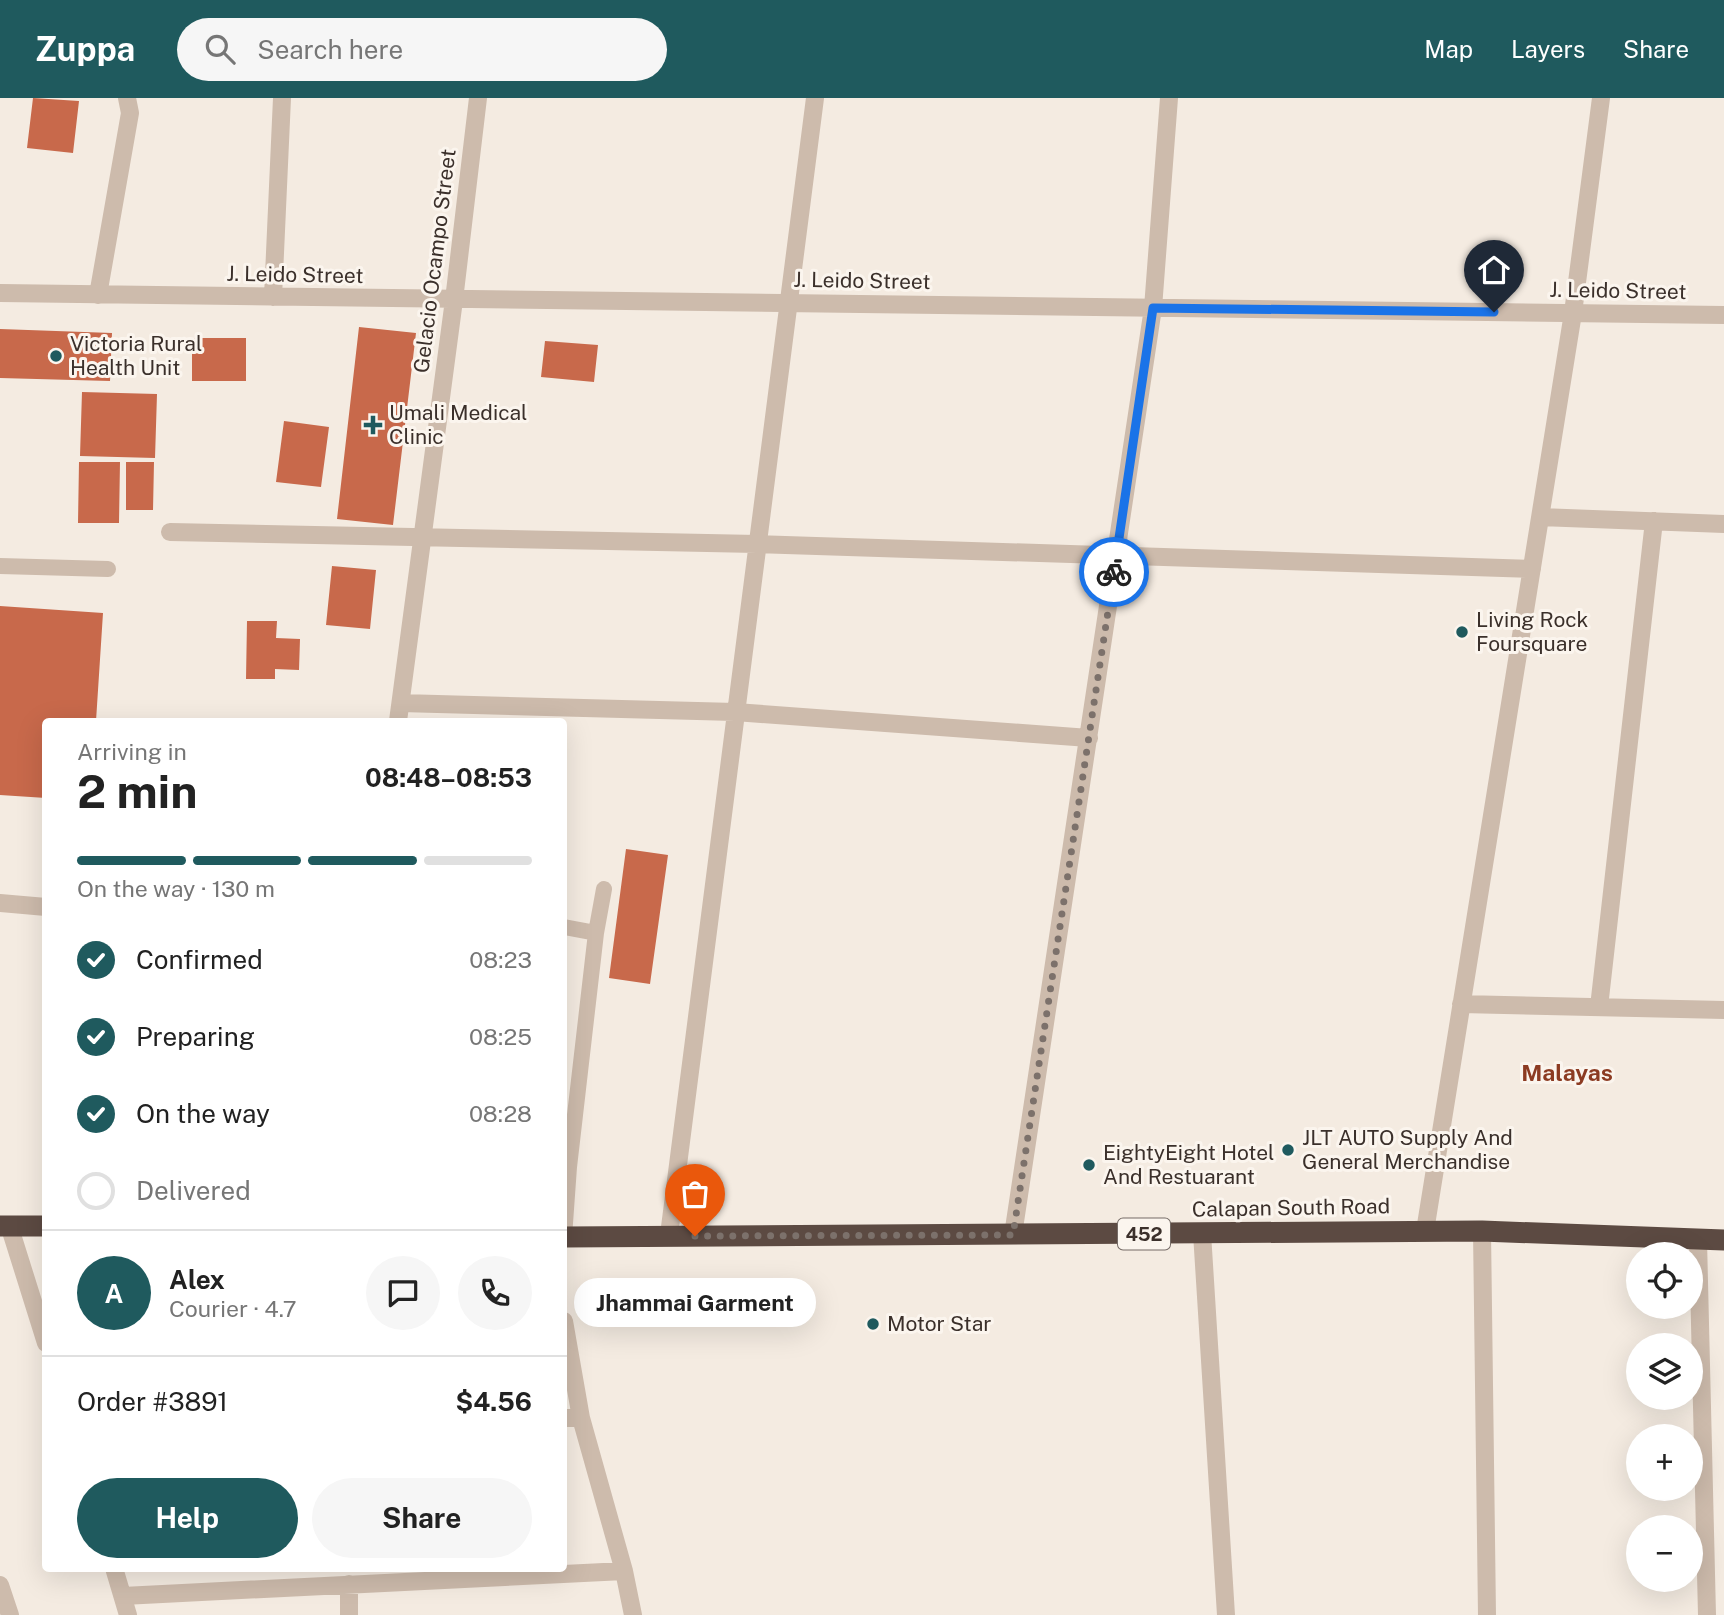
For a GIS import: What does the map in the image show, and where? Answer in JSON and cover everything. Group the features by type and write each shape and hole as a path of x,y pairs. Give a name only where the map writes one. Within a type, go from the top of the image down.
{"highway":[{"path":"4,1225 42,1226"},
{"name":"Calapan South Road","path":"567,1237 1482,1231 1724,1240"}],"street":[{"path":"98,295 130,113 127,98"},
{"path":"273,297 282,98"},
{"name":"Gelacio Ocampo Street","path":"398,718 478,98"},
{"path":"669,1236 815,98"},
{"path":"1013,1235 1153,308 1168,98"},
{"path":"1424,1231 1573,313 1601,98"},
{"name":"J. Leido Street","path":"0,293 1724,315"},
{"path":"1540,517 1724,524"},
{"path":"1599,1007 1654,521"},
{"path":"170,532 757,544 1532,569"},
{"path":"401,702 736,712 1089,738"},
{"path":"0,903 42,907"},
{"path":"1461,1004 1724,1010"},
{"path":"4,1225 42,1332"},
{"path":"1482,1231 1487,1615"},
{"path":"1202,1233 1226,1615"},
{"path":"1698,1240 1707,1615"},
{"path":"567,1357 572,1418 624,1571 633,1615"},
{"path":"123,1596 624,1571"},
{"path":"115,1572 128,1615"},
{"path":"349,1584 349,1615"},
{"path":"0,1585 10,1615"}],"lane":[{"path":"0,566 108,569"},
{"path":"567,1195 570,1108 604,889"},
{"path":"567,928 596,933"}],"building":[{"path":"33,98 79,101 73,153 27,148"},
{"name":"Umali Medical Clinic","path":"359,327 416,333 393,525 337,519"},
{"name":"Victoria Rural Health Unit","path":"0,329 112,333 110,381 0,378"},
{"path":"192,338 246,338 246,381 192,381"},
{"path":"545,341 598,345 594,382 541,377"},
{"path":"82,392 157,394 155,458 80,456"},
{"path":"284,421 329,427 321,487 276,482"},
{"path":"79,462 120,462 119,523 78,523"},
{"path":"126,462 154,462 153,510 126,510"},
{"path":"332,566 376,570 370,629 326,625"},
{"path":"0,606 103,613 96,718 42,718 42,798 0,795"},
{"path":"247,621 277,621 276,638 300,639 299,670 275,669 275,679 246,679"},
{"path":"626,849 668,855 650,984 609,978"}],"way so far":[{"path":"695,1236 1013,1235 1114,572"}],"place":[{"name":"Victoria Rural Health Unit","path":"56,356"},
{"name":"Umali Medical Clinic","path":"373,425"},
{"name":"Living Rock Foursquare","path":"1462,632"},
{"name":"JLT AUTO Supply And General Merchandise","path":"1288,1150"},
{"name":"EightyEight Hotel And Restuarant","path":"1089,1165"},
{"name":"Jhammai Garment","path":"695,1236"},
{"name":"Motor Star","path":"873,1324"}],"district":[{"name":"Malayas","path":"1567,1073"}],"route":[{"path":"1114,572 1153,308 1494,312"}]}
